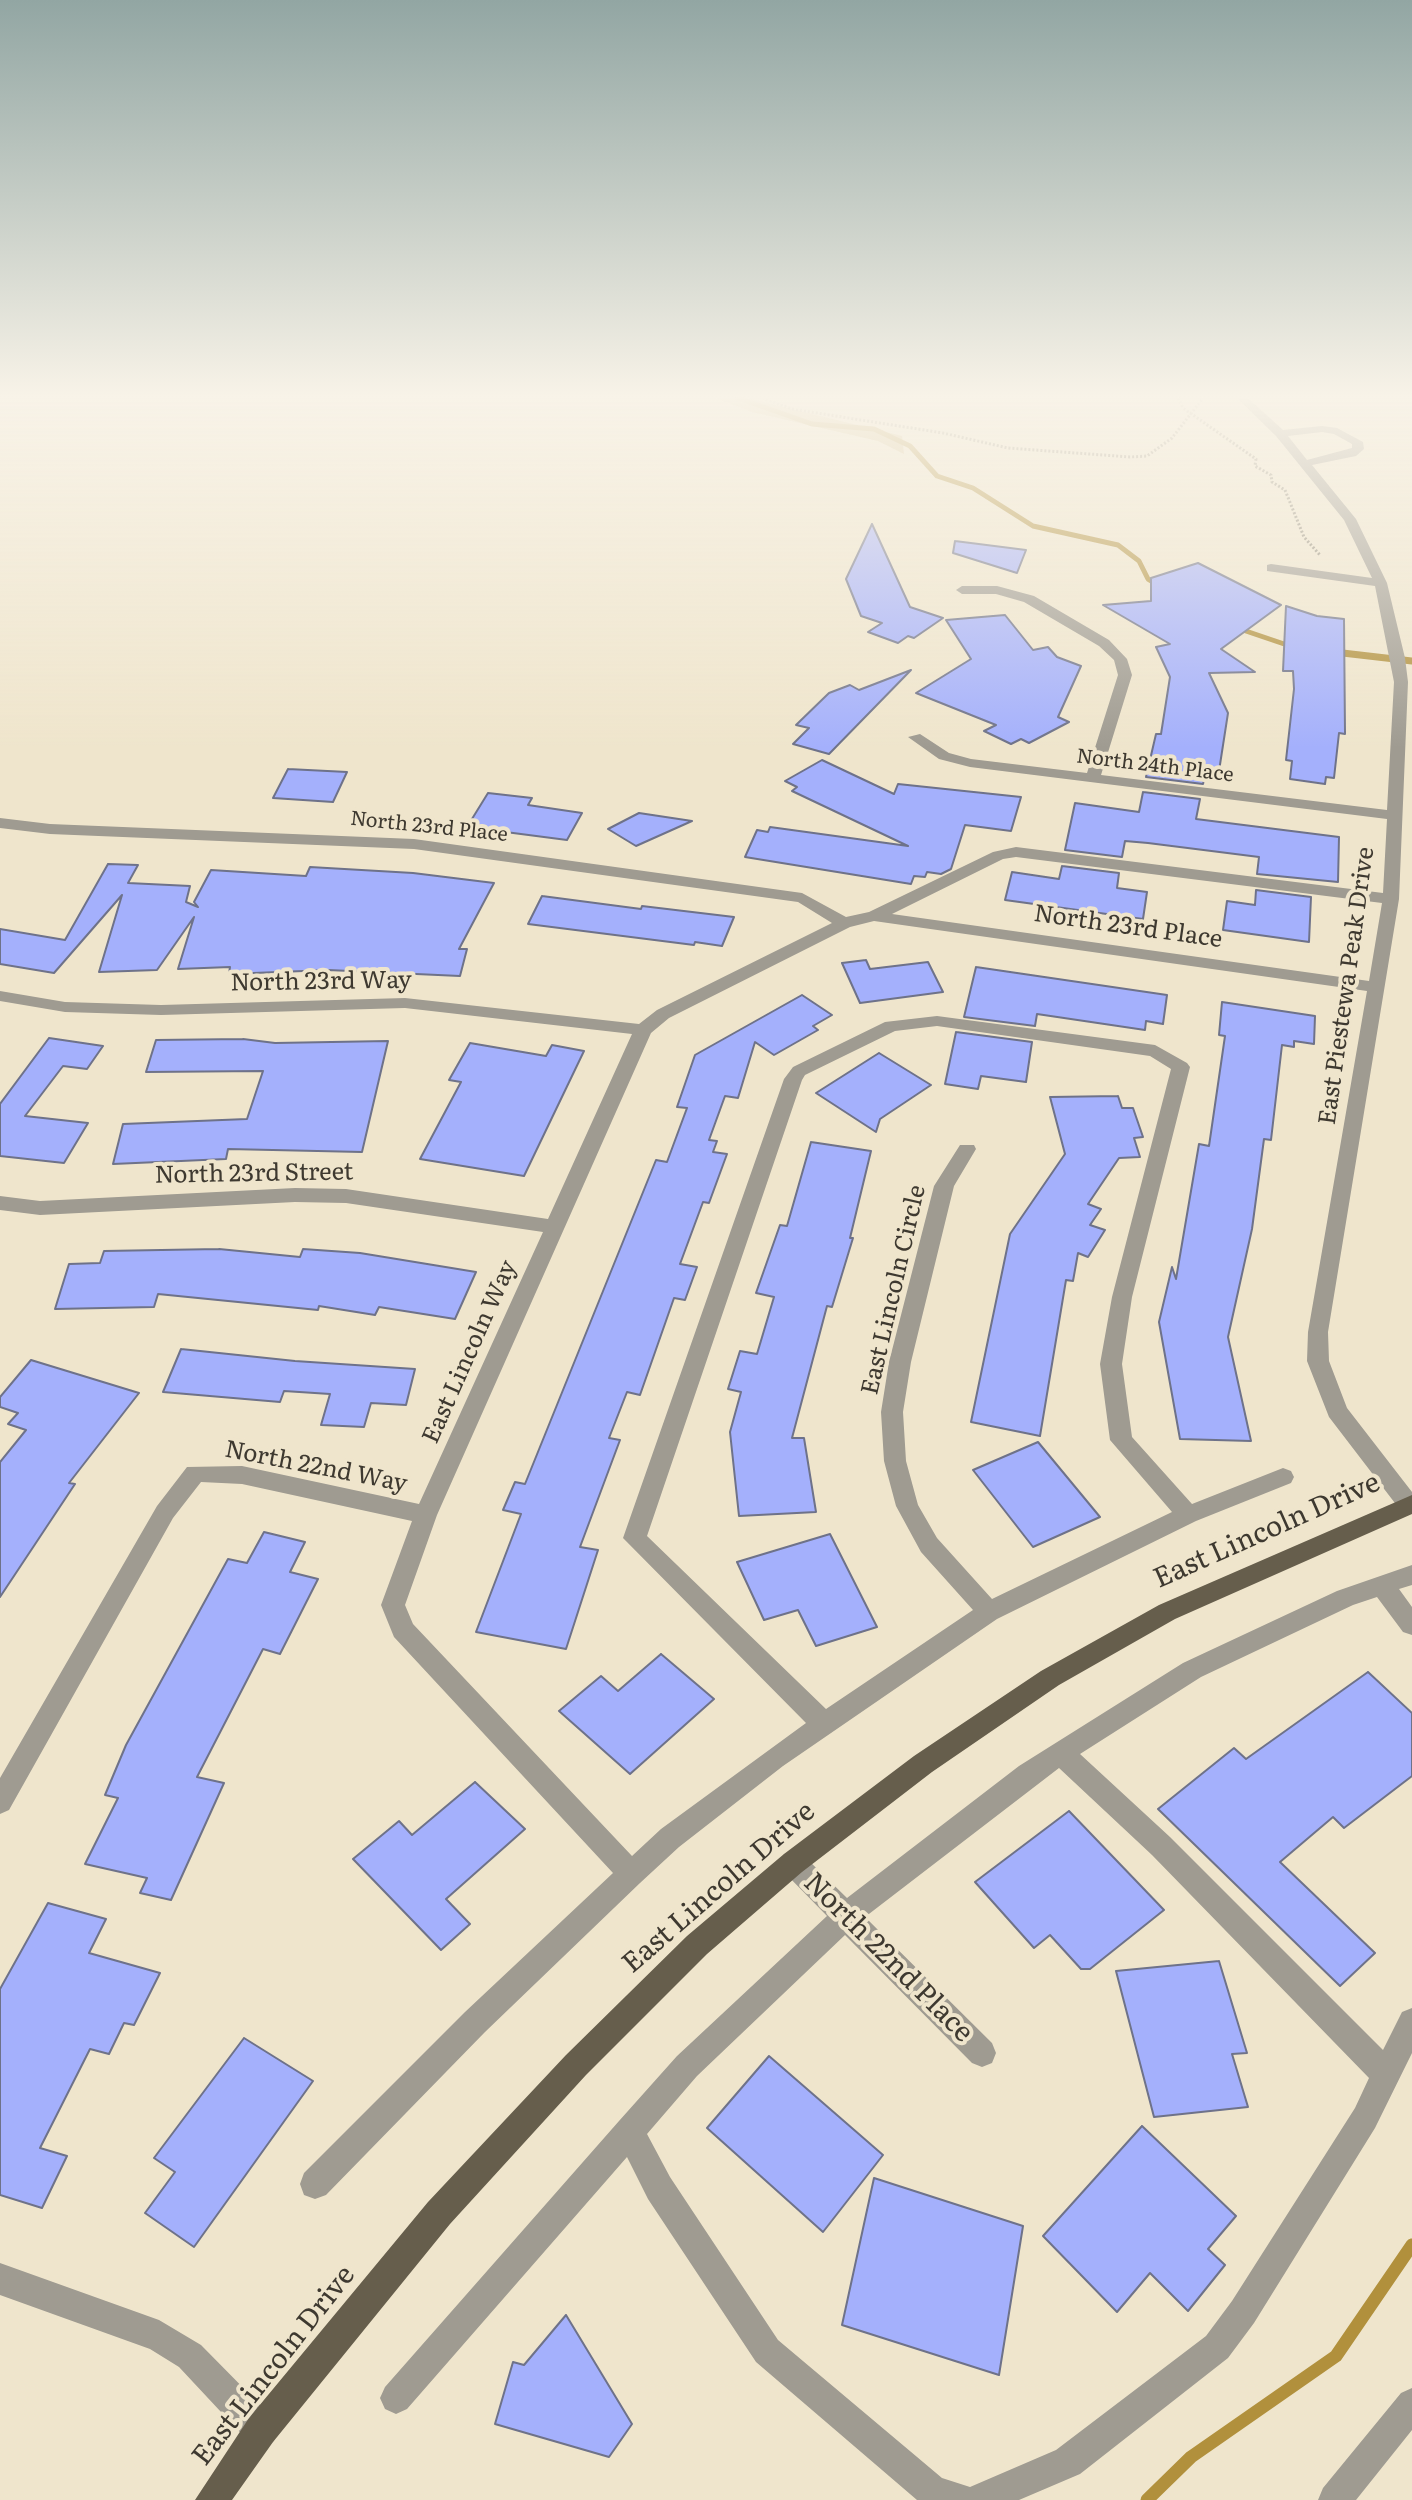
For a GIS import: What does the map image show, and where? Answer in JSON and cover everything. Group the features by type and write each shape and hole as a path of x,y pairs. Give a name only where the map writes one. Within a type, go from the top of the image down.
{"main road":[{"name":"East Lincoln Drive","path":"212,2500 261,2430 439,2213 567,2074 697,1945 793,1863 923,1764 1050,1678 1167,1612 1411,1505"}],"street":[{"name":"East Piestewa Peak Drive","path":"1347,515 1381,583 1394,633 1401,682 1391,899 1318,1332 1318,1361 1337,1411 1411,1505"},
{"path":"1271,568 1381,583"},
{"path":"962,590 997,590 1029,599 1104,643 1120,659 1125,675 1093,778"},
{"name":"North 24th Place","path":"915,737 944,756 970,763 1396,816"},
{"name":"North 23rd Place","path":"0,823 50,829 414,844 802,898 844,923"},
{"path":"643,1030 663,1014 844,923 874,916 999,855 1016,852 1391,899"},
{"name":"North 23rd Place","path":"874,916 1375,987"},
{"name":"North 23rd Way","path":"0,996 65,1007 161,1010 405,1003 643,1030"},
{"path":"824,1724 635,1538 793,1079 799,1071 891,1026 937,1021 1155,1051 1181,1067 1122,1297 1111,1364 1121,1440 1188,1515"},
{"name":"East Lincoln Way","path":"631,1874 403,1630 393,1605 426,1515 643,1030"},
{"name":"East Lincoln Circle","path":"967,1149 944,1186 900,1362 892,1412 895,1461 907,1506 929,1545 989,1612"},
{"name":"North 23rd Street","path":"0,1203 40,1208 295,1195 346,1196 555,1227"},
{"name":"North 22nd Way","path":"0,1802 165,1512 195,1473 242,1475 426,1515"},
{"name":"East Lincoln Drive","path":"315,2184 475,2022 670,1838 824,1724 989,1612 1188,1515 1283,1477"},
{"path":"396,2398 687,2066 848,1914 1061,1753 1192,1670 1345,1598 1412,1575"},
{"path":"1382,1585 1412,1625"},
{"path":"1061,1753 1161,1846 1386,2074"},
{"name":"North 22nd Place","path":"793,1863 848,1914 982,2053"},
{"path":"980,2500 1068,2462 1217,2347 1243,2312 1365,2118 1412,2022"},
{"path":"629,2131 659,2188 767,2351 933,2492 960,2500"},
{"path":"0,2279 159,2336 190,2356 261,2430"},
{"path":"1335,2500 1412,2404"}],"path":[{"path":"1295,515 1304,537 1319,554 1355,578"}],"building":[{"path":"872,524 910,607 943,618 914,638 908,636 898,643 868,632 882,623 861,616 846,579"},
{"path":"955,541 1026,550 1017,573 953,553"},
{"path":"1198,563 1281,605 1221,649 1255,672 1209,673 1228,713 1219,771 1207,769 1203,784 1146,777 1156,734 1161,734 1170,677 1156,647 1170,644 1103,605 1151,601 1151,578"},
{"path":"1286,606 1317,616 1344,619 1345,734 1339,733 1334,778 1326,777 1325,784 1290,779 1292,761 1286,760 1294,689 1293,671 1283,671"},
{"path":"1005,615 1033,650 1048,647 1057,657 1081,666 1058,717 1069,722 1029,743 1021,739 1011,744 984,731 996,725 916,693 971,659 946,620"},
{"path":"911,670 829,754 793,744 809,728 796,725 829,693 850,685 859,690"},
{"path":"822,760 894,794 898,784 1021,797 1011,831 965,825 951,869 941,874 927,872 925,877 914,876 911,884 745,857 757,830 768,832 770,827 908,846 792,791 797,787 785,781"},
{"path":"288,769 347,772 333,802 273,798"},
{"path":"1143,792 1200,799 1196,819 1339,837 1338,882 1257,874 1259,857 1148,843 1125,841 1122,857 1065,850 1075,803 1139,812"},
{"path":"488,793 532,798 528,805 582,813 567,840 467,827"},
{"path":"639,813 692,821 636,846 608,829"},
{"path":"108,864 138,865 128,883 190,886 186,902 198,907 194,902 211,870 306,876 310,867 413,873 494,883 459,949 467,949 460,976 328,970 229,974 230,967 178,969 194,917 157,970 99,972 122,895 54,973 0,964 0,929 65,940"},
{"path":"1062,866 1119,873 1117,888 1147,892 1143,919 1005,900 1012,872 1059,879"},
{"path":"1256,890 1311,897 1309,942 1223,930 1227,901 1255,905"},
{"path":"542,896 734,917 722,946 695,942 694,945 528,924"},
{"path":"866,960 870,969 928,962 943,992 860,1003 842,963"},
{"path":"976,967 1167,995 1163,1024 1146,1021 1145,1030 1037,1014 1035,1026 964,1017"},
{"path":"802,995 832,1015 813,1026 818,1030 774,1055 755,1042 738,1098 725,1096 709,1140 717,1141 713,1152 727,1154 709,1203 703,1202 680,1264 697,1267 685,1300 674,1298 640,1395 627,1392 609,1438 620,1440 580,1547 598,1550 566,1649 476,1632 521,1514 503,1510 515,1482 525,1484 656,1160 667,1162 687,1108 677,1107 695,1055"},
{"path":"1222,1002 1315,1016 1314,1044 1294,1041 1294,1047 1282,1045 1271,1140 1264,1139 1252,1229 1228,1337 1251,1441 1180,1439 1159,1322 1172,1267 1176,1279 1199,1144 1209,1146 1225,1036 1219,1035"},
{"path":"956,1032 1032,1042 1026,1082 981,1076 978,1089 945,1084"},
{"path":"49,1038 103,1046 87,1069 63,1066 25,1116 88,1123 64,1163 0,1156 0,1104"},
{"path":"243,1039 275,1043 388,1041 362,1152 228,1149 226,1159 113,1164 123,1124 247,1119 263,1071 146,1072 156,1040"},
{"path":"470,1043 546,1056 552,1045 584,1051 524,1176 420,1159 461,1082 449,1080"},
{"path":"879,1053 931,1085 880,1119 876,1132 816,1093"},
{"path":"1118,1096 1122,1108 1133,1108 1143,1137 1134,1138 1140,1157 1119,1158 1088,1204 1101,1209 1090,1225 1105,1230 1088,1257 1078,1253 1073,1281 1066,1280 1040,1436 971,1422 1010,1234 1065,1154 1050,1097"},
{"path":"811,1142 871,1151 850,1238 853,1238 832,1307 827,1306 792,1438 804,1438 816,1512 739,1516 730,1432 741,1392 728,1389 740,1351 757,1354 774,1297 756,1293 780,1225 787,1226"},
{"path":"219,1249 300,1257 303,1249 360,1253 476,1272 455,1319 379,1307 375,1315 319,1306 318,1310 158,1294 154,1307 55,1309 69,1264 100,1263 104,1251"},
{"path":"181,1349 415,1369 406,1405 371,1403 364,1427 321,1425 330,1394 284,1391 280,1402 163,1392"},
{"path":"31,1360 139,1393 69,1483 75,1484 0,1597 0,1462 26,1430 8,1424 18,1413 0,1407 0,1397"},
{"path":"1038,1442 1100,1517 1033,1547 973,1470"},
{"path":"264,1532 305,1542 290,1572 318,1579 280,1654 263,1649 197,1777 224,1783 171,1900 140,1893 147,1878 85,1864 118,1798 105,1795 126,1745 228,1559 247,1563"},
{"path":"830,1534 877,1627 816,1646 798,1610 764,1620 737,1562"},
{"path":"661,1654 714,1699 630,1774 559,1711 601,1676 618,1691"},
{"path":"1368,1672 1412,1713 1412,1776 1344,1828 1333,1817 1280,1862 1375,1953 1340,1986 1158,1809 1234,1748 1246,1759"},
{"path":"475,1782 525,1829 446,1899 470,1924 441,1950 353,1859 399,1821 412,1835"},
{"path":"1069,1811 1164,1910 1090,1969 1081,1969 1050,1935 1034,1948 975,1882"},
{"path":"48,1903 106,1919 89,1953 160,1973 134,2025 124,2023 109,2054 90,2049 40,2148 67,2156 42,2208 0,2195 0,1989"},
{"path":"1219,1961 1247,2053 1232,2054 1248,2107 1154,2117 1116,1971"},
{"path":"244,2038 313,2081 194,2247 145,2213 175,2172 154,2158"},
{"path":"769,2056 883,2155 823,2232 707,2128"},
{"path":"1142,2126 1236,2216 1208,2249 1225,2265 1188,2311 1150,2273 1117,2312 1043,2236"},
{"path":"874,2178 1023,2226 999,2375 842,2325"},
{"path":"566,2315 632,2424 609,2457 495,2424 513,2362 524,2365"}],"waterway":[{"path":"1015,515 1033,526 1118,545 1139,561 1148,579 1158,585"},
{"path":"1234,627 1296,648"},
{"path":"1334,652 1412,661"},
{"path":"1147,2500 1191,2457 1336,2356 1412,2245"}]}
